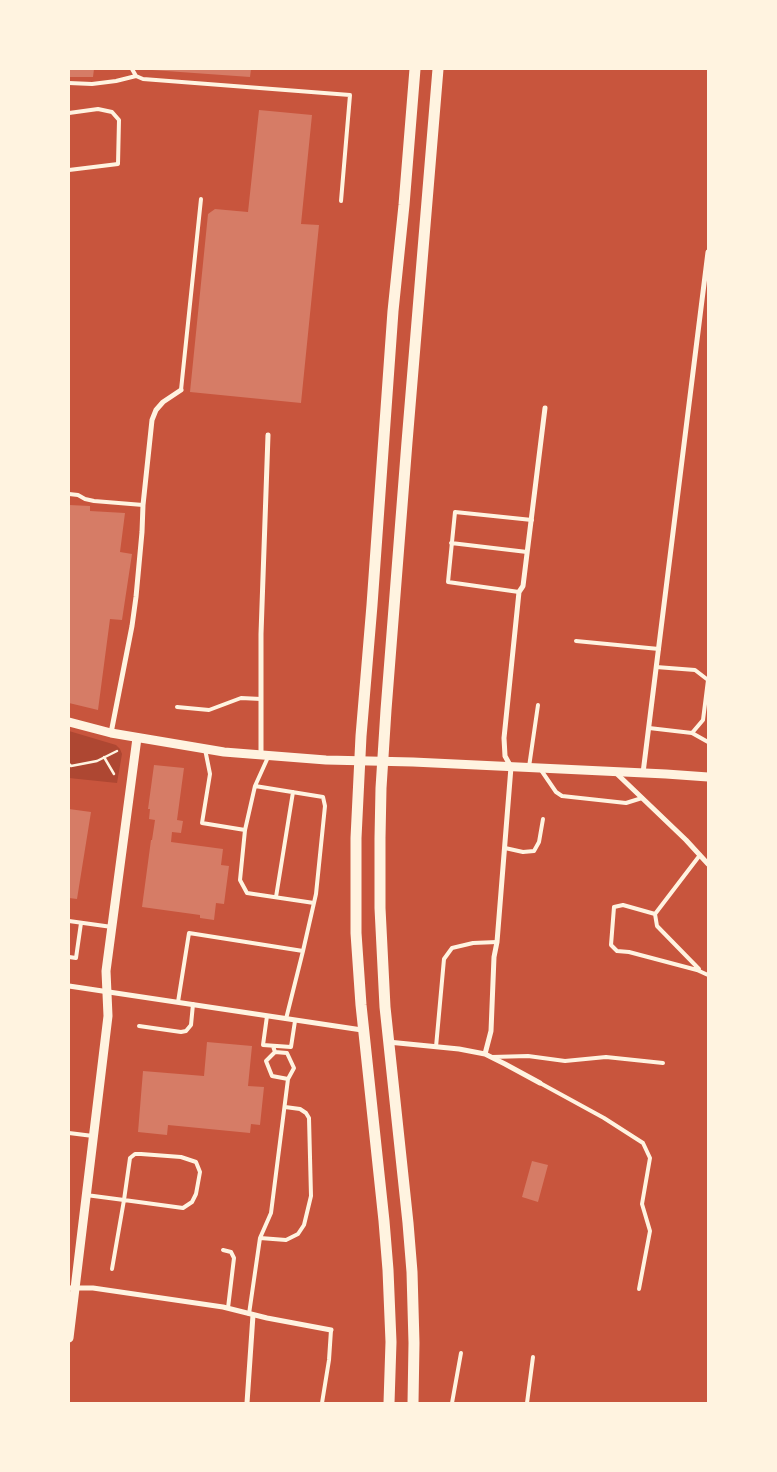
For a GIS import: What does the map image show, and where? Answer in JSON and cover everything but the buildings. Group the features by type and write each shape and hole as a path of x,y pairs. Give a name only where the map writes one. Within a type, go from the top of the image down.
{"main road":[{"path":"389,1403 391,1342 386,1245 362,1030 356,932 356,823 393,311 415,69"},
{"path":"413,1403 414,1327 411,1247 384,991 380,908 380,822 407,442 438,69"}],"street":[{"path":"643,773 708,252"},
{"path":"111,733 132,626 141,551 143,505 152,420 156,410 163,402 181,390"},
{"path":"485,1054 491,1031 494,957 497,942 511,767 504,756 504,738 519,592 523,586 528,552 545,408"},
{"path":"265,755 261,699 261,634 268,435"},
{"path":"69,722 137,738 205,749 265,755 326,760 383,761 708,777"},
{"path":"69,1338 72,1288 86,1195 108,1016 106,971 137,738"},
{"path":"614,772 643,798 708,864"},
{"path":"69,986 362,1030"},
{"path":"388,1042 485,1054 540,1083"},
{"path":"72,1288 92,1288 228,1308 331,1330"},
{"path":"248,1403 251,1314"}],"lane":[{"path":"132,69 136,76 143,79 350,95 341,201"},
{"path":"69,83 92,84 136,76"},
{"path":"69,113 98,108 112,112 120,120 118,164 69,170"},
{"path":"181,390 201,199"},
{"path":"69,494 94,501 143,505"},
{"path":"519,592 448,582 455,512 532,520"},
{"path":"451,543 528,552"},
{"path":"576,641 659,649"},
{"path":"656,668 695,670 708,680 703,720 692,733"},
{"path":"178,707 209,710 241,698 261,699"},
{"path":"529,768 538,705"},
{"path":"649,728 692,733 708,742"},
{"path":"205,749 210,774 202,823 245,830"},
{"path":"265,755 255,786 245,830 240,880 247,893 314,903"},
{"path":"540,768 556,792 562,796 626,803 643,798"},
{"path":"255,786 323,797 325,806 314,903 286,1019"},
{"path":"276,897 293,792"},
{"path":"504,848 522,852 534,851 539,842 543,819"},
{"path":"700,855 655,914 657,926 702,972"},
{"path":"655,914 623,905 614,907 611,945 617,951 629,952 708,975"},
{"path":"69,921 112,927"},
{"path":"69,956 76,958 81,923"},
{"path":"178,1002 189,932 303,951"},
{"path":"436,1047 444,959 452,948 474,943 497,942"},
{"path":"139,1026 181,1032 186,1031 191,1025 194,1004"},
{"path":"267,1016 263,1045 291,1047 295,1020"},
{"path":"273,1046 275,1052"},
{"path":"275,1052 266,1061 272,1076 288,1079"},
{"path":"251,1314 260,1238 271,1213 288,1079 294,1068 286,1053 275,1052"},
{"path":"492,1057 528,1056 565,1061 606,1058 663,1063"},
{"path":"540,1083 604,1118 643,1143 650,1158 642,1204 650,1231 639,1289"},
{"path":"260,1238 286,1240 298,1234 304,1225 311,1196 309,1118 300,1109 285,1107"},
{"path":"69,1133 93,1136"},
{"path":"86,1195 124,1200 184,1208 192,1202 196,1194 200,1172 196,1162 181,1157 135,1154 130,1158 124,1200 112,1269"},
{"path":"223,1250 231,1252 234,1258 228,1308"},
{"path":"322,1403 329,1360 331,1330"},
{"path":"452,1403 462,1353"},
{"path":"527,1403 534,1357"}],"path":[{"path":"69,765 97,761 117,751"},
{"path":"104,757 114,774"}],"shaded area":[{"path":"69,731 116,745 120,749 122,754 117,783 69,778"}]}
